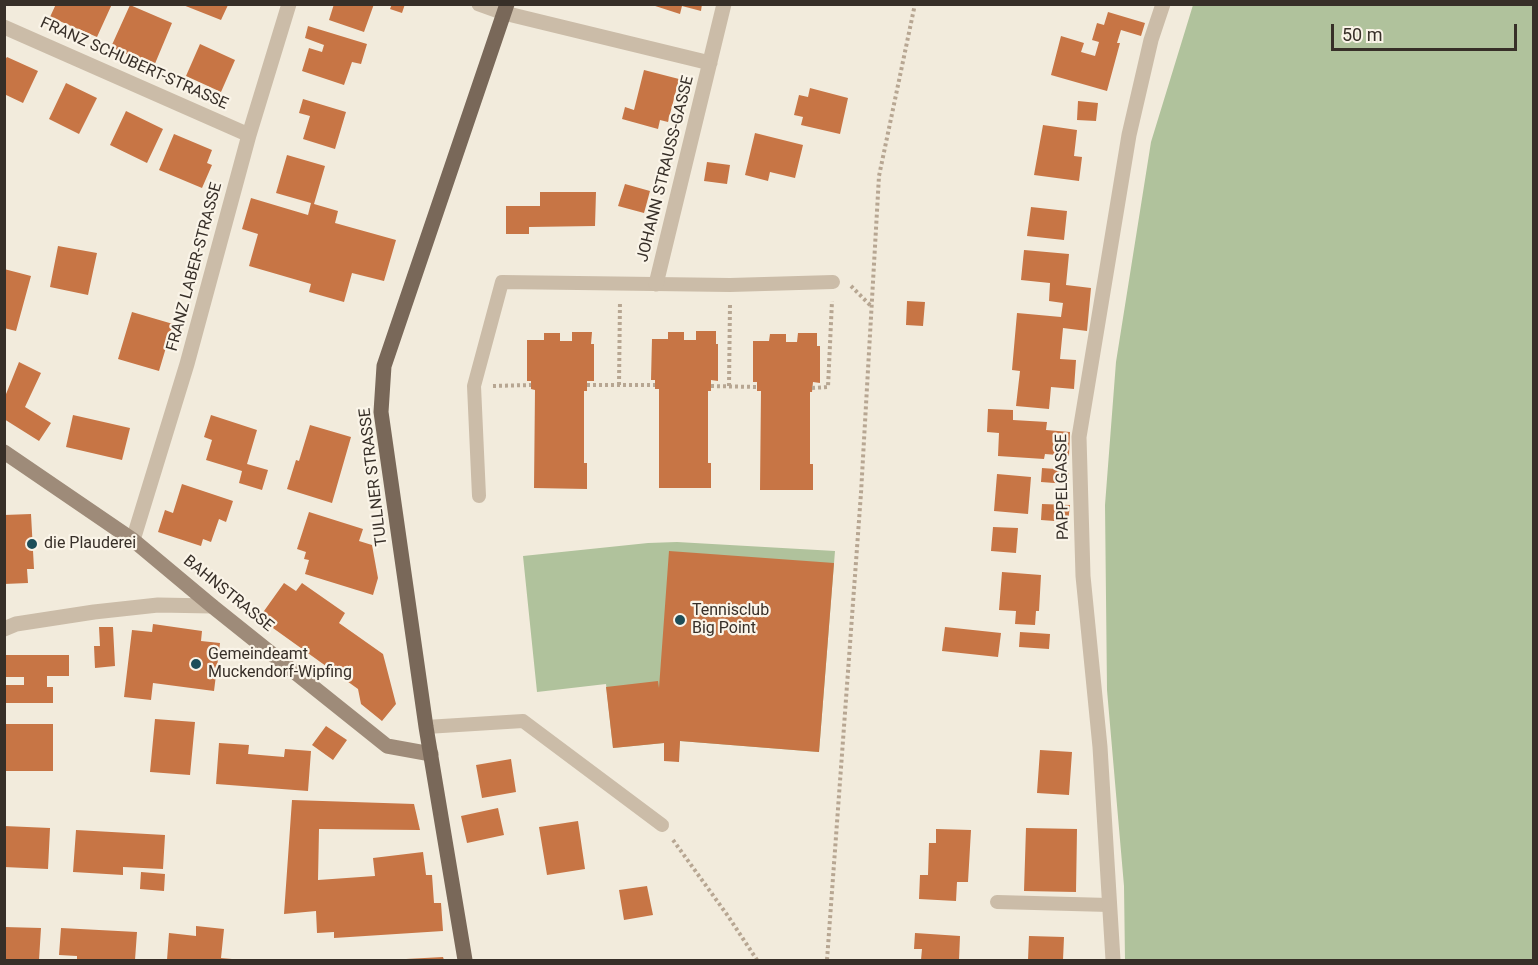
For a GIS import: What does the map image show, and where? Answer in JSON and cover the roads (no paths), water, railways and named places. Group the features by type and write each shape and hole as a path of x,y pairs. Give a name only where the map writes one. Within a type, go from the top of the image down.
{"main road":[{"name":"TULLNER STRASSE","path":"465,960 426,728 381,412 384,366 506,9"}],"street":[{"name":"FRANZ LABER-STRASSE","path":"133,540 187,364 249,135 290,4"},
{"name":"JOHANN STRAUSS-GASSE","path":"479,4 506,9 710,63"},
{"name":"JOHANN STRAUSS-GASSE","path":"656,284 724,4"},
{"name":"PAPPELGASSE","path":"1113,960 1100,747 1083,576 1079,437 1129,135 1151,40 1163,4"},
{"name":"FRANZ SCHUBERT-STRASSE","path":"4,27 249,135"},
{"name":"BAHNSTRASSE","path":"4,452 133,540 387,746 431,754"},
{"path":"4,629 16,624 94,612 158,605 213,606"}],"lane":[{"name":"JOHANN STRAUSS-GASSE","path":"479,496 474,386 502,282 730,285 833,282"},
{"path":"426,728 523,721 662,825"},
{"path":"997,902 1109,905"}],"place":[{"name":"die Plauderei","path":"32,544"},
{"name":"Tennisclub Big Point","path":"680,620"},
{"name":"Gemeindeamt Muckendorf-Wipfing","path":"196,664"}]}
